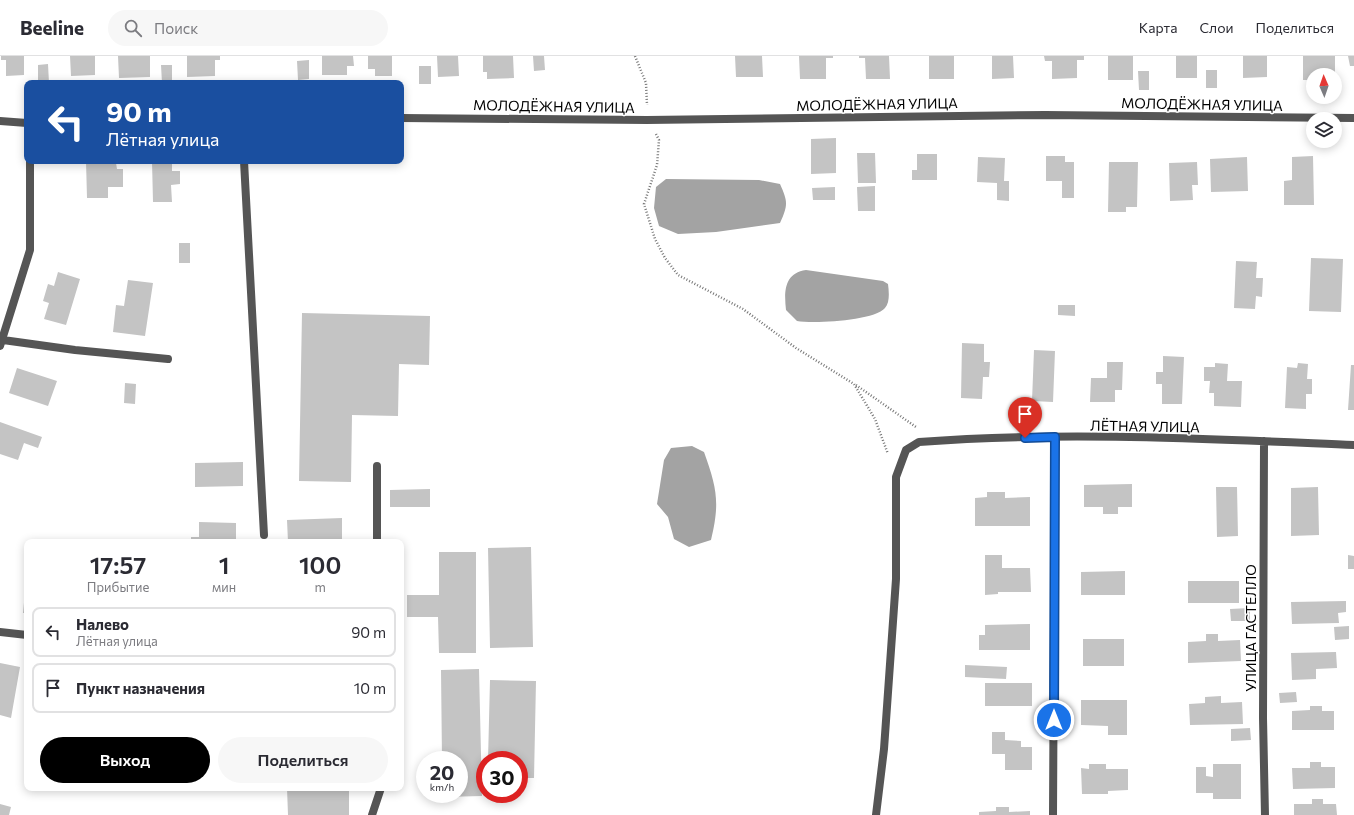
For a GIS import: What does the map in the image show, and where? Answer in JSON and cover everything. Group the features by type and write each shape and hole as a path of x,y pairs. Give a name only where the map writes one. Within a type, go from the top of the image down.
{"street":[{"name":"МОЛОДЁЖНАЯ УЛИЦА","path":"404,118 647,120 1045,115 1354,118"},
{"path":"0,121 24,123"},
{"path":"30,164 30,250 1,343 168,359"},
{"path":"244,164 264,535"},
{"path":"1053,815 1055,437"},
{"name":"ЛЁТНАЯ УЛИЦА","path":"896,477 906,450 919,442 1055,437 1264,441 1354,445"},
{"name":"УЛИЦА ГАСТЕЛЛО","path":"1264,441 1263,718 1265,815"},
{"path":"377,466 377,539"},
{"path":"876,815 884,749 896,579 896,477"},
{"path":"0,632 24,635"},
{"path":"372,815 380,791"}],"path":[{"path":"635,56 646,83 647,120 659,140 657,165 644,204 655,239 678,275 743,309 796,348 854,384 936,441"},
{"path":"854,384 875,419 896,477"}],"shaded area":[{"path":"666,179 759,180 780,184 786,200 786,207 780,223 716,232 678,234 659,226 654,208 656,187"},
{"path":"806,270 883,281 888,284 889,297 887,306 879,312 857,319 829,322 797,321 786,310 785,297 787,284 793,275"},
{"path":"692,446 704,452 712,476 716,496 716,516 711,540 689,547 674,539 668,517 657,504 664,460 671,448"}],"building":[{"path":"1,56 24,56 24,75 6,76 6,60 1,60"},
{"path":"70,56 95,56 95,75 71,76"},
{"path":"118,56 150,56 150,77 119,78"},
{"path":"187,56 220,56 220,60 215,60 215,76 187,77"},
{"path":"322,56 353,56 354,66 347,66 347,75 322,75"},
{"path":"368,56 392,56 392,76 375,76 375,69 368,69"},
{"path":"437,56 458,56 459,76 438,77"},
{"path":"483,56 513,56 514,78 487,79 487,72 483,72"},
{"path":"533,56 544,56 545,70 534,71"},
{"path":"735,56 762,56 763,77 736,77"},
{"path":"799,56 833,56 833,58 826,58 826,79 800,79"},
{"path":"859,56 889,56 890,79 866,79 865,58 859,58"},
{"path":"929,56 954,56 954,79 929,79"},
{"path":"992,56 1013,56 1014,78 992,79"},
{"path":"1044,56 1084,56 1084,60 1077,60 1077,78 1052,79 1052,61 1045,61"},
{"path":"1108,56 1133,56 1133,80 1108,80"},
{"path":"1176,56 1197,56 1197,78 1176,78"},
{"path":"1243,56 1267,56 1267,77 1243,78"},
{"path":"1303,56 1335,56 1335,68 1306,68 1306,80 1303,80"},
{"path":"1348,56 1354,56 1354,66 1350,66"},
{"path":"309,60 309,79 298,80 297,61"},
{"path":"48,64 49,80 38,80 38,65"},
{"path":"161,65 172,65 172,80 162,80"},
{"path":"419,66 431,66 431,84 419,84"},
{"path":"1206,70 1217,70 1217,88 1206,88"},
{"path":"1138,71 1149,71 1149,90 1139,90"},
{"path":"836,138 836,173 811,174 811,139"},
{"path":"857,153 875,153 876,183 858,183"},
{"path":"917,154 937,154 937,180 912,180 912,170 917,170"},
{"path":"1046,156 1065,156 1065,162 1074,162 1074,198 1062,198 1062,181 1046,181"},
{"path":"1313,156 1314,205 1284,205 1284,181 1292,180 1292,157"},
{"path":"978,157 1005,158 1004,181 1009,181 1009,201 997,200 997,183 977,182"},
{"path":"1247,157 1248,191 1211,192 1210,159"},
{"path":"1109,162 1138,162 1137,207 1126,207 1126,212 1108,212"},
{"path":"1197,162 1198,185 1192,185 1193,200 1170,201 1169,163"},
{"path":"86,164 116,164 117,169 123,169 123,187 108,187 108,198 87,198"},
{"path":"152,164 172,164 172,171 180,171 180,184 171,185 172,202 153,202"},
{"path":"875,186 875,211 858,211 857,187"},
{"path":"835,187 835,200 813,200 812,188"},
{"path":"179,243 190,243 190,263 179,263"},
{"path":"1311,258 1343,259 1341,312 1309,311"},
{"path":"1236,261 1257,262 1256,278 1263,278 1262,297 1256,296 1255,309 1234,308"},
{"path":"58,272 80,279 66,325 44,319 49,303 43,301 48,284 54,286"},
{"path":"128,280 153,283 145,336 113,332 116,305 124,306"},
{"path":"1058,305 1075,305 1075,316 1058,315"},
{"path":"302,313 430,316 429,365 399,364 398,416 352,415 351,482 299,481"},
{"path":"962,343 984,344 984,362 990,362 989,377 983,377 982,399 961,398"},
{"path":"1034,350 1055,351 1053,402 1032,401"},
{"path":"1163,356 1184,357 1182,404 1162,404 1162,384 1156,384 1156,372 1163,372"},
{"path":"1107,362 1123,362 1122,390 1115,390 1115,402 1090,402 1091,378 1107,378"},
{"path":"1215,363 1228,364 1227,381 1242,381 1241,407 1214,406 1214,393 1209,393 1210,381 1204,381 1204,367 1215,367"},
{"path":"1298,363 1308,364 1307,379 1312,379 1312,394 1306,394 1306,409 1285,408 1287,367 1297,368"},
{"path":"1351,365 1354,365 1354,410 1348,410"},
{"path":"17,368 57,381 48,406 9,393"},
{"path":"125,383 136,384 135,404 124,403"},
{"path":"0,422 42,437 38,448 24,443 18,460 0,454"},
{"path":"243,462 243,486 195,487 195,463"},
{"path":"1132,484 1132,507 1118,507 1118,514 1103,514 1103,507 1084,507 1084,485"},
{"path":"1216,487 1237,487 1238,536 1217,537"},
{"path":"1318,487 1319,535 1291,536 1291,488"},
{"path":"430,489 430,507 390,507 390,490"},
{"path":"987,492 1005,492 1005,498 1030,497 1030,526 975,526 975,498 987,497"},
{"path":"342,518 342,539 288,539 287,520"},
{"path":"199,522 236,523 236,539 191,539 191,537 199,537"},
{"path":"531,547 533,647 490,648 488,548"},
{"path":"439,552 476,552 476,653 439,653 438,617 407,617 407,595 439,595"},
{"path":"985,555 1002,555 1002,568 1030,568 1031,592 998,592 998,594 985,595"},
{"path":"1348,555 1354,556 1354,569 1348,569"},
{"path":"1125,571 1125,595 1081,595 1081,572"},
{"path":"1188,581 1239,581 1239,603 1188,603"},
{"path":"1346,601 1346,612 1338,613 1339,623 1292,624 1291,602"},
{"path":"1250,608 1250,621 1231,621 1230,609"},
{"path":"1030,624 1030,650 979,650 979,635 985,635 985,625"},
{"path":"1349,626 1349,639 1335,640 1334,627"},
{"path":"1206,634 1218,634 1218,641 1240,640 1241,661 1188,663 1188,642 1206,641"},
{"path":"1083,639 1124,639 1124,666 1083,666"},
{"path":"1336,652 1337,668 1316,669 1316,679 1292,680 1291,653"},
{"path":"0,663 20,667 11,718 0,715"},
{"path":"965,665 1007,667 1006,679 965,677"},
{"path":"479,669 481,751 476,751 476,796 468,796 468,751 442,751 441,670"},
{"path":"490,680 536,681 534,778 528,778 528,751 488,751"},
{"path":"985,683 1032,683 1032,706 985,706"},
{"path":"1296,692 1297,702 1280,703 1279,693"},
{"path":"1221,696 1221,703 1242,702 1243,724 1190,725 1189,704 1205,703 1205,697"},
{"path":"1081,700 1127,700 1127,735 1108,735 1108,726 1081,725"},
{"path":"1310,706 1322,706 1322,711 1334,711 1334,730 1292,730 1292,711 1310,710"},
{"path":"1250,728 1251,740 1231,741 1231,729"},
{"path":"992,732 1005,732 1005,740 1021,741 1021,747 1032,747 1032,770 1005,770 1005,754 992,754"},
{"path":"1310,762 1321,762 1321,767 1335,767 1335,788 1293,789 1292,768 1310,768"},
{"path":"1089,764 1106,764 1106,769 1128,769 1128,790 1108,791 1108,794 1082,794 1081,768 1089,769"},
{"path":"1213,764 1241,764 1241,799 1213,799 1213,793 1196,793 1196,767 1206,767 1206,776 1213,777"},
{"path":"287,791 349,791 349,815 288,815"},
{"path":"1312,799 1323,799 1323,804 1336,804 1337,815 1294,815 1294,804 1312,804"},
{"path":"0,804 11,807 9,815 0,815"},
{"path":"996,807 1009,807 1009,812 1030,811 1030,815 979,815 979,812 996,811"}],"route":[{"path":"1025,438 1055,437 1054,720"}]}
